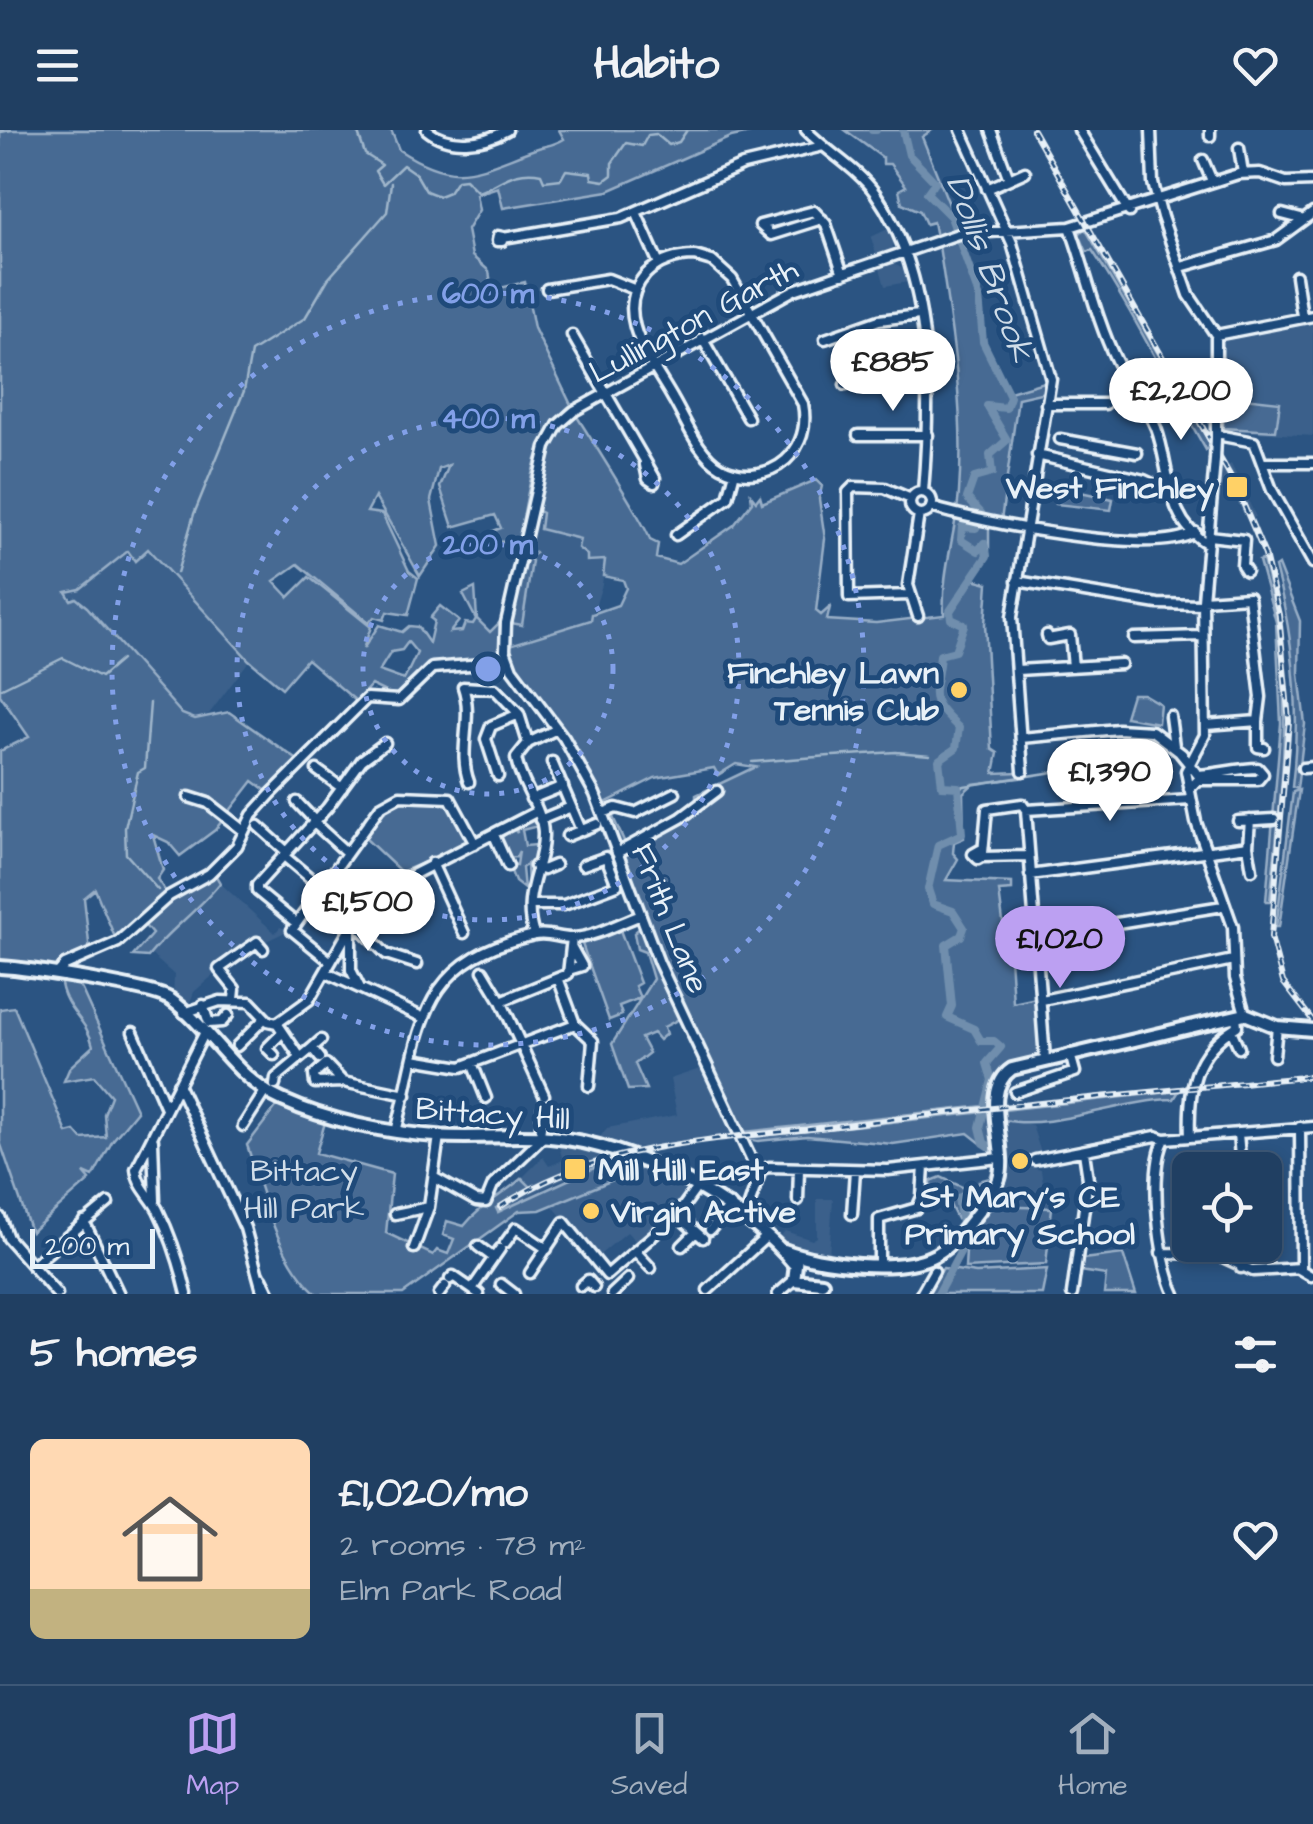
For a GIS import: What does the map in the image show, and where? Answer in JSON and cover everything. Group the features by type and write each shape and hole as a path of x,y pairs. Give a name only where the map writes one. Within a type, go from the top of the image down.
{"main road":[{"name":"Bittacy Hill","path":"0,967 154,992 168,998 282,1100 396,1132 542,1136 592,1146 698,1186 746,1214 766,1237 795,1259"},
{"path":"830,1294 822,1283 794,1280 795,1259 879,1263 929,1258 962,1234 998,1180 996,1107 1000,1082 1012,1069 1045,1054 1070,1054 1237,1022 1312,1030"},
{"path":"822,1283 828,1263"}],"street":[{"path":"426,130 442,139 464,142 507,130"},
{"path":"806,130 870,187 908,253 926,372 928,436 922,492"},
{"path":"961,130 1006,231 1032,306 1050,384 1012,617 1023,772"},
{"path":"991,130 1009,179"},
{"path":"1080,130 1129,212"},
{"path":"1151,130 1157,201 1193,305 1216,335 1216,460 1203,602 1206,725 1204,740 1189,762 1189,789 1223,906 1236,936 1239,1048"},
{"path":"503,238 606,222 736,168 823,146"},
{"path":"1239,148 1243,173 1260,173 1286,182 1313,181"},
{"path":"1203,160 1212,182"},
{"path":"988,189 1021,171"},
{"name":"Lullington Garth","path":"504,650 515,578 548,440 565,418 751,310 843,274 956,235 1070,228 1243,173"},
{"path":"822,219 771,235 760,225 808,211 822,219 843,274"},
{"path":"636,212 659,264"},
{"path":"1181,266 1276,240 1313,213"},
{"path":"1282,214 1301,219"},
{"path":"1070,228 1116,360 1146,410 1165,454 1168,491 1194,532 1209,540 1241,539 1246,572"},
{"path":"684,256 712,261 732,279 751,310 799,396 804,426 793,452 778,466 756,474 735,472 719,466 701,448 632,320 636,290 659,264 684,256"},
{"path":"1296,276 1302,316"},
{"path":"547,288 608,279 636,290"},
{"path":"825,339 879,320 919,315"},
{"path":"1216,335 1313,316"},
{"path":"572,336 646,464"},
{"path":"702,338 748,418"},
{"path":"846,385 926,372"},
{"path":"1046,404 1105,404"},
{"path":"858,435 928,436"},
{"path":"1216,437 1254,442 1272,490 1313,563"},
{"path":"1060,438 1137,453"},
{"path":"1116,474 1119,449"},
{"path":"1037,455 1168,491"},
{"path":"1262,463 1313,463"},
{"path":"676,534 728,498 735,472"},
{"path":"909,595 847,599 850,488 880,486 911,499"},
{"path":"911,499 922,492"},
{"path":"922,492 930,498 931,507"},
{"path":"911,499 911,508 918,514"},
{"path":"918,514 931,507 1024,529 1142,540 1194,532"},
{"path":"918,514 909,595 918,616"},
{"path":"1017,581 1158,604 1249,597 1261,697 1258,747 1264,748"},
{"path":"1046,634 1048,639 1070,635 1073,667"},
{"path":"1134,638 1203,636"},
{"name":"Frith Lane","path":"504,650 508,662 557,729 603,813 640,916 706,1068 757,1171"},
{"path":"56,974 64,965 118,942 169,896 209,874 237,846 271,794 367,698 374,695 393,704 432,668 508,662"},
{"path":"1017,670 1121,664"},
{"path":"464,686 469,704 464,766 469,782"},
{"path":"453,688 494,688 519,714 528,743"},
{"path":"498,776 486,746 487,732 519,714"},
{"path":"1170,716 1177,750"},
{"path":"1206,725 1258,721"},
{"path":"534,935 530,904 542,840 538,816 517,764 528,743 557,729"},
{"path":"1021,738 1118,729 1152,731 1177,750 1198,775 1228,774 1238,768 1258,768 1263,774 1258,780 1198,780 1189,789"},
{"path":"296,922 257,890 258,883 286,855 362,760 384,743"},
{"path":"552,762 581,830"},
{"path":"317,770 342,788"},
{"path":"531,799 564,791"},
{"path":"617,854 681,818 717,791"},
{"path":"603,813 616,808 635,813 664,802 675,793"},
{"path":"332,962 294,934 296,922 380,807 414,794 450,798 475,844"},
{"path":"189,797 208,803 244,831"},
{"path":"1026,810 1191,800"},
{"path":"297,802 347,853"},
{"path":"1027,856 983,855 987,809 1022,804 1026,810 1045,1054"},
{"path":"277,1023 305,1006 354,921 384,889 432,862 494,835 538,816 571,808"},
{"path":"1238,822 1274,818"},
{"path":"1250,820 1248,846 1252,870"},
{"path":"567,836 597,824"},
{"path":"264,826 286,855 322,888"},
{"path":"494,835 508,866"},
{"path":"1030,875 1248,846"},
{"path":"530,904 564,905 617,886 606,857 584,866"},
{"path":"432,862 464,933"},
{"path":"535,866 544,870 555,865"},
{"path":"250,874 258,883"},
{"path":"1018,886 1031,888"},
{"path":"453,909 464,905"},
{"path":"1036,936 1223,906"},
{"path":"396,1132 424,1018 435,992 456,968 534,935 572,943 640,916"},
{"path":"354,921 396,960 417,964"},
{"path":"354,921 349,946 351,970 361,990"},
{"path":"234,999 235,989 219,969 257,942 262,948"},
{"path":"500,1000 582,966 572,943"},
{"path":"1042,1000 1234,960"},
{"path":"483,971 544,1094"},
{"path":"327,973 424,1018"},
{"path":"558,978 575,1024 593,1043 589,1086"},
{"path":"187,1011 234,999 250,1002 265,1018 277,1023 300,1057"},
{"path":"203,1005 209,1023 222,1022 228,1015"},
{"path":"237,1046 265,1018"},
{"path":"1190,1136 1193,1073 1214,1042 1237,1022"},
{"path":"414,1059 461,1067 575,1024"},
{"path":"1274,1056 1277,1027"},
{"path":"133,1032 166,1108"},
{"path":"274,1055 267,1048 283,1032"},
{"path":"187,1294 178,1255 156,1205 138,1183 136,1169 138,1157 153,1137 204,1034"},
{"path":"243,1126 271,1087 322,1040"},
{"path":"312,1048 320,1058"},
{"path":"1015,1092 1075,1072 1070,1054"},
{"path":"472,1062 486,1098"},
{"path":"342,1082 406,1095"},
{"path":"178,1084 244,1228 267,1294"},
{"path":"435,1178 476,1202 486,1202 494,1185 542,1136 543,1108"},
{"path":"1298,1269 1303,1263 1300,1127"},
{"path":"1035,1161 1156,1136 1164,1139 1313,1127"},
{"path":"1238,1133 1239,1152"},
{"path":"414,1248 430,1207 444,1152 438,1136"},
{"path":"153,1137 156,1205"},
{"path":"1164,1139 1158,1202 1162,1253 1175,1294"},
{"path":"1072,1294 1088,1179 1084,1152"},
{"path":"746,1214 759,1187 757,1171 924,1167 997,1158"},
{"path":"879,1263 880,1219 916,1208 922,1198 924,1167"},
{"path":"798,1200 800,1168"},
{"path":"852,1214 854,1170"},
{"path":"530,1272 564,1222 608,1275 677,1215 698,1186"},
{"path":"1302,1197 1313,1196"},
{"path":"33,1265 108,1203"},
{"path":"710,1230 731,1205"},
{"path":"395,1214 430,1207"},
{"path":"677,1215 700,1235 682,1246"},
{"path":"0,1217 8,1238 57,1294"},
{"path":"84,1221 119,1294"},
{"path":"445,1287 453,1276 476,1292 516,1228 547,1249"},
{"path":"708,1290 766,1237"},
{"path":"478,1246 494,1258"},
{"path":"637,1252 651,1268"},
{"path":"1162,1253 1209,1252 1241,1268 1298,1269 1312,1276"},
{"path":"1241,1262 1241,1268"},
{"path":"922,1294 934,1270"},
{"path":"612,1294 628,1279"},
{"path":"778,1294 794,1280"},
{"path":"502,1284 513,1294"},
{"path":"584,1290 597,1290"}],"shaded area":[{"path":"890,228 896,239 890,253 893,263 906,271 908,282 885,286 871,237"},
{"path":"1313,319 1313,436 1220,430 1221,338"},
{"path":"1231,464 1256,517 1246,519 1230,488 1217,486 1218,471"},
{"path":"540,493 605,560 602,585 591,620 510,645"},
{"path":"148,549 249,661 209,714 194,719 182,714 87,608 66,592 80,589 128,551"},
{"path":"220,883 275,933 280,927 289,930 234,957 194,992 187,1010 173,1002 174,975 147,951"},
{"path":"703,1068 733,1134 629,1149 596,1142 607,1128 677,1115 670,1079"},
{"name":"St Mary's CE Primary School","path":"1005,1119 1032,1125 1042,1156 1032,1154 1033,1168 1041,1170 1044,1190 1052,1189 1052,1208 986,1206 1005,1178"},
{"path":"557,1141 619,1159 554,1183 498,1213 496,1208 530,1187 522,1178 543,1157 549,1166 563,1160"},
{"path":"642,1168 684,1187 682,1201 638,1244 627,1232 596,1258 552,1205"},
{"path":"817,1199 833,1199 829,1255 787,1246 778,1239 785,1231 812,1240 817,1237"}],"green space":[{"path":"0,130 391,130 399,150 419,162 436,169 467,172 556,143 564,139 559,130 764,130 731,137 608,191 503,208 498,187 476,194 479,210 467,230 472,256 489,271 492,290 525,282 534,328 571,405 557,418 539,450 518,541 496,542 493,531 501,528 495,515 453,527 440,487 449,465 439,469 431,500 440,546 420,576 375,497 367,512 382,514 409,571 418,578 408,615 387,612 384,620 374,617 369,623 298,564 274,581 289,597 309,577 371,627 363,649 379,625 402,632 409,626 418,627 429,643 434,621 430,618 440,606 459,621 450,632 462,631 465,623 473,624 476,619 463,594 475,588 477,619 490,632 501,621 500,661 436,664 398,698 371,685 356,701 307,659 282,688 249,660 148,549 135,561 128,551 80,589 66,592 71,600 76,598 87,607 182,714 195,719 229,712 299,761 268,792 253,781 215,830 180,856 168,842 153,835 163,870 157,879 168,895 116,940 95,889 84,898 90,952 50,969 0,960 0,751 29,737 0,695","holes":["408,642 417,653 404,680 379,671 391,652 402,650"]},
{"path":"845,130 932,130 922,137 959,229 936,237 933,222 926,224 920,211 902,203 899,190 906,186 890,164 883,164 883,158"},
{"path":"1085,228 1211,445 1206,450 1107,274 1092,250 1087,252 1079,234"},
{"path":"961,239 981,295 985,342 1010,392 1047,381 1045,392 1018,398 1001,521 985,524 989,526 989,555 973,579 988,583 985,624 992,749 998,753 994,773 1020,772 1020,778 973,784 963,793 964,838 954,842 953,853 958,859 946,880 1012,883 1012,890 999,891 1003,922 1020,924 1030,914 1033,951 1010,957 1013,1003 1036,998 1041,1054 1001,1068 994,1105 744,1132 687,1015 664,1027 666,1034 659,1040 653,1033 641,1038 649,1053 635,1064 646,1089 628,1090 612,1044 653,979 645,952 637,949 634,933 645,923 621,845 606,814 611,813 625,843 696,802 696,795 755,767 736,764 718,775 714,768 655,778 605,803 562,730 516,670 510,645 591,620 592,614 618,605 626,588 623,580 603,576 605,560 587,561 587,555 578,548 580,539 540,529 542,513 536,510 545,470 559,435 576,415 650,540 658,544 656,558 678,564 734,525 752,502 751,495 756,501 760,496 762,503 816,480 822,486 819,499 825,539 816,611 821,615 830,607 827,620 876,623 944,615 959,492 960,431 953,339 939,246"},
{"path":"1225,396 1280,402 1276,431 1223,428"},
{"path":"1057,487 1113,499 1111,510 1055,504"},
{"path":"528,549 535,553 528,558 532,561 522,625 511,623"},
{"path":"1263,560 1274,605 1284,689 1282,771 1270,901 1266,901 1281,723 1276,622 1259,561"},
{"path":"1278,565 1300,621 1299,674 1305,724 1297,789 1292,787 1296,732 1294,676 1275,567"},
{"path":"1132,694 1143,694 1160,704 1158,723 1125,717"},
{"path":"1299,790 1279,927 1276,927 1293,792"},
{"path":"407,800 447,800 470,844 401,872 365,838 381,811"},
{"path":"535,818 538,826 522,830 525,846 538,845 528,890 527,864 522,868 524,889 515,882 508,863 517,865 519,851 516,857 506,858 499,840 513,827 517,833 516,825"},
{"path":"248,826 241,848 216,876 220,883 212,893 148,957 133,956 152,934 142,922 213,866"},
{"path":"620,930 640,983 635,986 640,998 619,1006 622,1015 609,1020 582,944"},
{"path":"60,978 77,982 82,990 137,1111 113,1140 93,1177 84,1173 90,1180 31,1232 0,1142 0,1009 14,1007 67,1133 75,1131 82,1139 106,1137 104,1114 111,1096 94,1076 64,1081 70,1067 93,1046 66,999"},
{"path":"1179,1091 1174,1099 1043,1122 1005,1120 1003,1175 997,1137 996,1155 968,1133 893,1144 807,1136 758,1141 742,1138"},
{"name":"Bittacy Hill Park","path":"279,1103 326,1119 316,1153 392,1174 386,1233 433,1255 437,1250 448,1254 454,1239 443,1235 447,1221 464,1226 522,1178 531,1187 496,1208 498,1212 605,1163 619,1159 642,1168 540,1210 519,1211 403,1294 317,1294 281,1244 247,1145"},
{"path":"993,1169 998,1170 984,1197 976,1193 970,1200 963,1199 965,1214 957,1219 947,1199 940,1199 942,1194 931,1188 931,1181 941,1177 964,1188 970,1183 971,1188 978,1186 979,1181 990,1178"},
{"path":"1000,1182 986,1206 1052,1208 1046,1264 965,1268 967,1233"},
{"path":"1123,1254 1136,1294 1104,1294 1106,1275 1080,1271 1083,1259"},
{"path":"943,1268 976,1273 1047,1269 1042,1294 927,1294"}],"waterway":[{"path":"1,132 11,130"},
{"path":"338,130 344,130"},
{"path":"357,130 365,154 382,165 375,171 383,184 403,165 416,174 426,191 439,196 449,192 457,180 465,179 478,192 523,173 541,174 544,181 561,179 566,170 591,173 592,179 604,181 612,175 612,163 626,143 642,146 648,135 656,134 669,145 679,142 687,130"},
{"name":"Dollis Brook","path":"903,130 909,155 935,182 927,193 951,217 979,296 983,342 1010,397 1006,408 987,406 1007,440 990,455 992,473 974,478 967,498 981,513 976,528 962,527 961,540 978,551 984,543 987,556 950,611 951,619 964,625 955,651 940,655 935,688 940,709 959,728 956,748 939,760 942,786 958,787 962,834 938,845 928,889 933,904 953,911 964,928 961,936 946,945 952,1006 947,1017 974,1029 981,1041 994,1041 1001,1047 987,1063 992,1080 980,1127 984,1143 994,1149 996,1175 987,1186 958,1198 965,1243 938,1294"},
{"path":"177,573 194,514 244,391 251,352 305,318 328,279 387,212 391,183"},
{"path":"0,689 63,658 101,677 121,660"},
{"path":"150,703 145,768 138,772 125,828 126,854 158,890"},
{"path":"833,756 896,752 930,755"},
{"path":"752,762 830,756"},
{"path":"958,787 1079,768 1159,776"}],"railway":[{"path":"1033,130 1235,484 1265,555 1279,615 1289,721 1271,937 1283,982 1313,1021"},
{"path":"500,1207 579,1168 706,1140 1313,1076"}],"place":[{"name":"West Finchley","path":"1237,487"},
{"name":"Finchley Lawn Tennis Club","path":"959,690"},
{"name":"St Mary's CE Primary School","path":"1020,1161"},
{"name":"Mill Hill East","path":"575,1169"},
{"name":"Virgin Active","path":"591,1211"}]}
